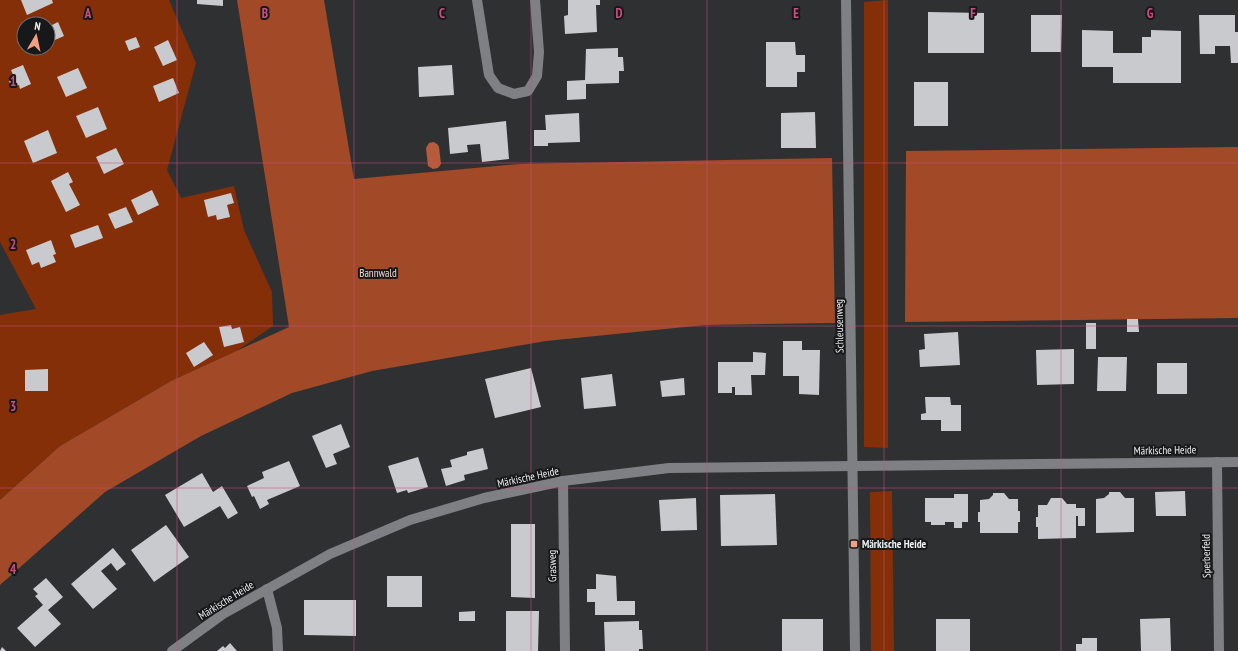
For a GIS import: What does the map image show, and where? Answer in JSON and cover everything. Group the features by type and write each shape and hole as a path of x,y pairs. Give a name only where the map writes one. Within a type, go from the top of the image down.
{"street":[{"path":"477,0 489,75 498,88 514,94 528,91 538,76 539,52 535,0"},
{"name":"Schleusenweg","path":"846,0 855,651"},
{"name":"Sperberfeld","path":"1217,462 1219,651"},
{"name":"Märkische Heide","path":"172,651 223,614 330,554 410,520 484,498 563,481 669,468 1238,462"},
{"name":"Grasweg","path":"563,481 565,651"},
{"path":"267,589 277,628 278,651"}],"shaded area":[{"path":"0,0 169,0 196,63 167,170 181,198 234,186 244,230 272,292 273,326 235,352 171,381 60,446 0,500 0,315 36,309 0,242"},
{"path":"888,0 888,448 864,447 864,2"},
{"path":"434,142 439,147 441,164 438,168 433,169 428,166 426,148 429,143"},
{"path":"892,491 894,651 871,651 870,492"}],"green space":[{"name":"Bannwald","path":"237,0 324,0 354,179 519,164 832,158 835,323 705,325 546,341 372,371 292,393 201,436 105,492 0,585 0,500 60,446 171,381 289,327"},
{"path":"1238,147 1238,318 905,322 906,151"}],"building":[{"path":"21,0 52,0 53,3 27,15"},
{"path":"197,0 223,0 223,6 197,4"},
{"path":"568,0 600,0 600,5 596,5 597,32 565,34 564,16 568,15"},
{"path":"928,12 984,13 984,53 928,53"},
{"path":"1031,15 1062,15 1061,52 1031,52"},
{"path":"1199,15 1235,15 1235,32 1238,32 1238,63 1231,63 1230,46 1215,46 1215,54 1200,54"},
{"path":"58,22 64,36 56,40 56,23"},
{"path":"1082,30 1113,31 1113,53 1142,53 1142,37 1151,37 1151,30 1181,31 1181,83 1113,83 1113,67 1082,67"},
{"path":"136,37 140,47 129,51 125,41"},
{"path":"168,40 177,60 163,66 154,47"},
{"path":"766,42 795,42 796,55 805,55 805,72 797,72 797,87 766,87"},
{"path":"618,48 618,57 623,57 624,71 619,71 619,83 586,84 586,99 567,100 567,81 585,80 586,49"},
{"path":"23,65 31,84 20,89 19,85 12,88 9,81 15,79 11,70"},
{"path":"452,65 454,95 419,97 418,67"},
{"path":"78,68 87,88 66,97 57,77"},
{"path":"173,78 179,93 159,102 153,86"},
{"path":"914,82 948,82 948,126 914,126"},
{"path":"98,107 107,129 86,138 76,116"},
{"path":"815,112 816,148 781,148 781,113"},
{"path":"579,113 580,142 548,143 548,146 534,146 534,130 546,130 545,115"},
{"path":"506,121 509,159 482,162 480,144 467,145 468,152 450,154 448,128"},
{"path":"48,130 57,153 33,163 24,141"},
{"path":"116,148 124,164 104,174 96,157"},
{"path":"68,172 73,182 69,184 80,205 66,212 51,181"},
{"path":"152,190 159,205 138,215 131,200"},
{"path":"231,193 234,203 227,205 230,217 217,220 216,215 208,217 204,200"},
{"path":"126,207 133,222 115,229 108,214"},
{"path":"98,225 103,238 75,248 70,235"},
{"path":"51,240 56,254 53,255 56,262 41,268 39,262 32,265 26,250"},
{"path":"1127,319 1138,319 1139,332 1127,332"},
{"path":"1086,323 1096,323 1096,349 1086,349"},
{"path":"231,325 232,329 240,327 244,342 224,347 219,327"},
{"path":"958,332 960,365 920,367 919,350 925,349 924,334"},
{"path":"783,341 802,341 802,350 820,350 819,395 799,394 799,376 783,376"},
{"path":"204,342 213,355 194,367 186,353"},
{"path":"1074,349 1074,384 1037,385 1036,350"},
{"path":"753,352 766,353 765,375 751,375 752,395 735,395 735,387 732,387 732,393 718,393 718,362 753,362"},
{"path":"1098,357 1127,357 1126,391 1097,391"},
{"path":"1157,363 1187,363 1187,394 1157,394"},
{"path":"531,368 541,407 495,418 485,379"},
{"path":"48,369 48,391 25,391 25,370"},
{"path":"612,374 616,406 584,409 581,378"},
{"path":"684,378 685,395 662,397 660,381"},
{"path":"925,397 950,397 951,405 961,405 961,431 941,431 941,420 921,420 921,414 926,413"},
{"path":"341,424 350,447 333,454 337,464 326,468 312,436"},
{"path":"483,448 488,469 464,475 465,480 446,486 441,469 452,467 450,460 467,455 467,452"},
{"path":"418,457 428,487 408,493 407,490 397,493 388,466"},
{"path":"289,461 300,486 267,500 269,504 260,509 247,486 264,478 262,472"},
{"path":"202,473 213,492 222,486 238,513 228,519 220,506 184,527 165,495"},
{"path":"1185,491 1186,516 1156,516 1155,492"},
{"path":"1109,492 1120,492 1125,498 1134,498 1134,532 1096,533 1096,499 1104,498 1109,494"},
{"path":"993,493 1004,493 1009,499 1018,499 1020,522 1018,522 1018,533 980,533 978,512 980,512 980,500 989,499"},
{"path":"775,494 777,545 721,546 720,495"},
{"path":"954,494 968,494 968,522 962,522 962,528 954,528 954,522 945,522 945,525 931,525 931,522 925,522 925,498 954,498"},
{"path":"696,498 697,530 661,531 659,500"},
{"path":"1051,498 1062,498 1067,504 1076,504 1076,508 1085,508 1085,526 1078,526 1078,516 1076,516 1076,538 1038,539 1036,517 1038,517 1038,505 1047,505"},
{"path":"511,524 535,524 535,598 511,597"},
{"path":"166,525 189,557 154,582 131,550"},
{"path":"113,548 126,564 117,571 111,563 101,571 117,589 93,609 71,584"},
{"path":"596,574 616,576 617,601 635,601 635,615 595,615 595,602 587,602 587,589 596,589"},
{"path":"387,576 422,576 422,607 387,607"},
{"path":"46,578 63,597 48,610 61,624 35,647 17,628 43,605 35,596 38,594 33,589"},
{"path":"304,600 356,600 356,636 304,635"},
{"path":"475,611 475,621 459,621 459,612"},
{"path":"506,611 539,611 538,651 506,651"},
{"path":"1170,618 1171,651 1141,651 1140,619"},
{"path":"782,619 823,619 823,651 782,651"},
{"path":"936,619 970,619 970,651 936,651"},
{"path":"639,621 639,630 642,630 643,649 639,649 639,651 605,651 604,622"},
{"path":"1082,638 1097,638 1097,651 1076,651 1076,644 1082,644"},
{"path":"230,643 237,651 217,651 223,646 225,648"},
{"path":"2,647 6,651 0,651"}],"place":[{"name":"Märkische Heide","path":"854,544"}]}
